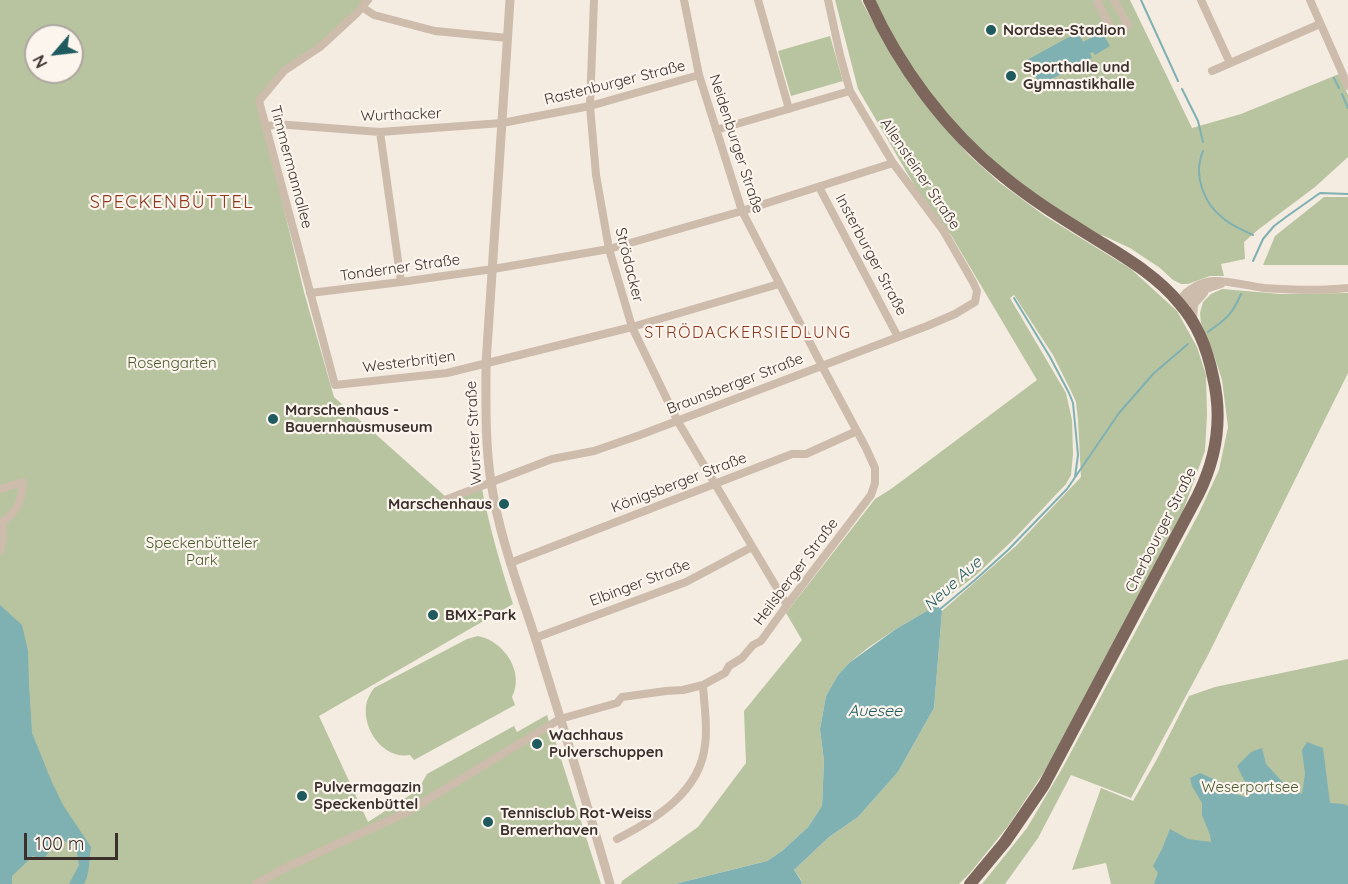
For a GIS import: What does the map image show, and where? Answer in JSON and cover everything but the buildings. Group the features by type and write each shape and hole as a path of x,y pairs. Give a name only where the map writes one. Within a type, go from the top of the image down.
{"main road":[{"name":"Cherbourger Straße","path":"869,0 912,76 941,115 970,147 996,171 1026,193 1128,259 1161,284 1180,303 1195,327 1209,359 1216,386 1219,413 1216,442 1205,481 1044,785 1005,842 970,884"}],"street":[{"name":"Timmermannallee","path":"335,385 259,101 284,71 320,47 368,0"},
{"name":"Wurster Straße","path":"510,0 486,364 485,419 491,483 510,563 610,884"},
{"name":"Strödacker","path":"594,0 590,106 596,175 609,249 632,327 677,420 787,605"},
{"name":"Neidenburger Straße","path":"684,0 699,75 742,211 875,468 875,483"},
{"path":"758,0 789,109"},
{"name":"Allensteiner Straße","path":"828,0 850,91 893,164 942,230 977,291"},
{"path":"1099,0 1097,2 1114,33 1128,25 1114,0"},
{"path":"1201,0 1230,63"},
{"path":"1310,0 1348,86"},
{"path":"362,7 375,15 435,31 507,38"},
{"path":"1212,71 1320,24"},
{"name":"Rastenburger Straße","path":"502,123 590,106 699,75"},
{"path":"717,130 850,91"},
{"name":"Wurthacker","path":"266,127 276,124 380,132 502,123"},
{"path":"380,132 401,282"},
{"name":"Tonderner Straße","path":"310,293 493,269 609,249 893,164"},
{"name":"Insterburger Straße","path":"819,187 898,337"},
{"path":"1231,284 1210,281 1184,293 1180,303 1187,302 1195,295 1217,285 1231,284 1290,290 1348,288"},
{"name":"Westerbritjen","path":"335,385 447,373 632,327 779,284"},
{"path":"1161,284 1175,291 1200,285"},
{"path":"1195,327 1194,304 1212,287"},
{"name":"Braunsberger Straße","path":"491,483 552,459 594,451 640,435 927,326 975,302 977,291"},
{"name":"Königsberger Straße","path":"510,563 792,454 806,454 856,431"},
{"path":"0,489 24,482 18,507 1,524 3,537 0,551"},
{"path":"445,500 491,483"},
{"name":"Heilsberger Straße","path":"256,884 285,868 407,812 560,719 617,703 622,697 683,690 703,685 725,673 729,666 761,641 871,495 875,483"},
{"name":"Elbinger Straße","path":"535,638 686,582 752,547"},
{"path":"617,838 640,827 670,805 689,787 702,761 706,735 703,685"}],"green space":[{"name":"Speckenbütteler Park","path":"0,0 367,0 319,46 284,70 258,101 304,292 334,397 446,497 481,484 495,544 513,604 319,716 368,822 418,790 427,774 514,726 517,732 547,715 601,884 0,884"},
{"path":"835,0 861,0 874,24 949,132 969,155 1000,183 1045,216 1131,269 1177,311 1197,347 1206,375 1205,451 1183,511 1050,763 1008,826 970,873 959,884 801,884 802,881 794,870 829,837 858,817 898,772 934,708 942,611 1016,546 1081,477 1076,402 1053,355 1014,295 1010,298 1066,393 1072,420 1073,454 1071,475 1066,484 975,576 937,605 869,647 838,675 826,696 820,729 824,761 822,806 808,827 782,851 767,861 675,884 621,884 622,881 698,827 746,763 744,711 802,640 786,613 875,499 1037,380 951,235 923,200 858,89"},
{"path":"875,0 1130,0 1192,128 1241,114 1339,74 1348,95 1348,157 1315,187 1244,242 1245,259 1221,264 1224,276 1210,276 1188,284 1181,284 1130,248 1100,235 1061,211 1019,183 987,156 949,116 915,72 900,49"},
{"path":"830,36 843,81 791,96 778,51"},
{"path":"1324,197 1348,197 1348,265 1263,265 1275,236"},
{"path":"1222,289 1281,294 1348,293 1348,373 1208,655 1131,798 1071,775 1038,838 1005,884 982,884 1027,828 1063,767 1199,513 1219,470 1228,427 1222,380 1201,323 1200,313 1203,302 1211,294"},
{"path":"478,636 496,644 510,659 516,678 512,697 515,705 414,760 410,755 400,755 382,747 375,739 367,721 367,701 374,688 467,639"},
{"name":"Weserportsee","path":"1348,659 1348,884 1111,884 1106,863 1072,870 1101,788 1133,801 1189,696 1215,687"}],"water":[{"path":"1078,32 1083,42 1102,32 1110,46 1095,55 1093,52 1090,53 1092,58 1040,85 1027,60"},
{"path":"0,605 22,625 28,651 32,733 63,805 91,847 84,884 69,884 79,865 76,847 59,838 43,860 33,856 12,876 12,884 0,884"},
{"name":"Auesee","path":"937,605 942,611 934,708 898,772 858,817 829,837 794,870 801,884 675,884 767,861 782,851 808,827 822,806 824,761 820,729 826,696 838,675 849,663 896,629"},
{"name":"Weserportsee","path":"1307,742 1323,748 1330,803 1348,806 1348,884 1154,884 1158,873 1153,866 1170,829 1188,839 1211,842 1202,815 1202,803 1190,778 1200,773 1218,781 1227,791 1245,797 1246,784 1237,766 1251,752 1262,748 1266,764 1289,789 1302,794 1305,774 1302,750"}],"waterway":[{"path":"1141,0 1178,81"},
{"path":"1334,78 1339,88"},
{"path":"1182,89 1198,121 1203,142"},
{"path":"1342,94 1348,108"},
{"path":"1203,151 1199,170 1205,197 1224,219 1253,235"},
{"name":"Neue Aue","path":"1253,261 1263,239 1274,226 1320,193 1348,194"},
{"name":"Neue Aue","path":"1208,332 1228,316 1241,294"},
{"path":"1014,298 1050,357 1073,403 1078,455 1075,477"},
{"name":"Neue Aue","path":"939,610 1008,550 1067,489 1119,413 1154,373 1188,344"}],"place":[{"name":"Nordsee-Stadion","path":"991,30"},
{"name":"Sporthalle und Gymnastikhalle","path":"1011,76"},
{"name":"Marschenhaus - Bauernhausmuseum","path":"273,419"},
{"name":"Marschenhaus","path":"504,504"},
{"name":"BMX-Park","path":"433,615"},
{"name":"Wachhaus Pulverschuppen","path":"537,744"},
{"name":"Pulvermagazin Speckenbüttel","path":"302,796"},
{"name":"Tennisclub Rot-Weiss Bremerhaven","path":"488,822"}],"district":[{"name":"SPECKENBÜTTEL","path":"172,203"},
{"name":"STRÖDACKERSIEDLUNG","path":"748,333"}],"park label":[{"name":"Rosengarten","path":"172,363"}]}
